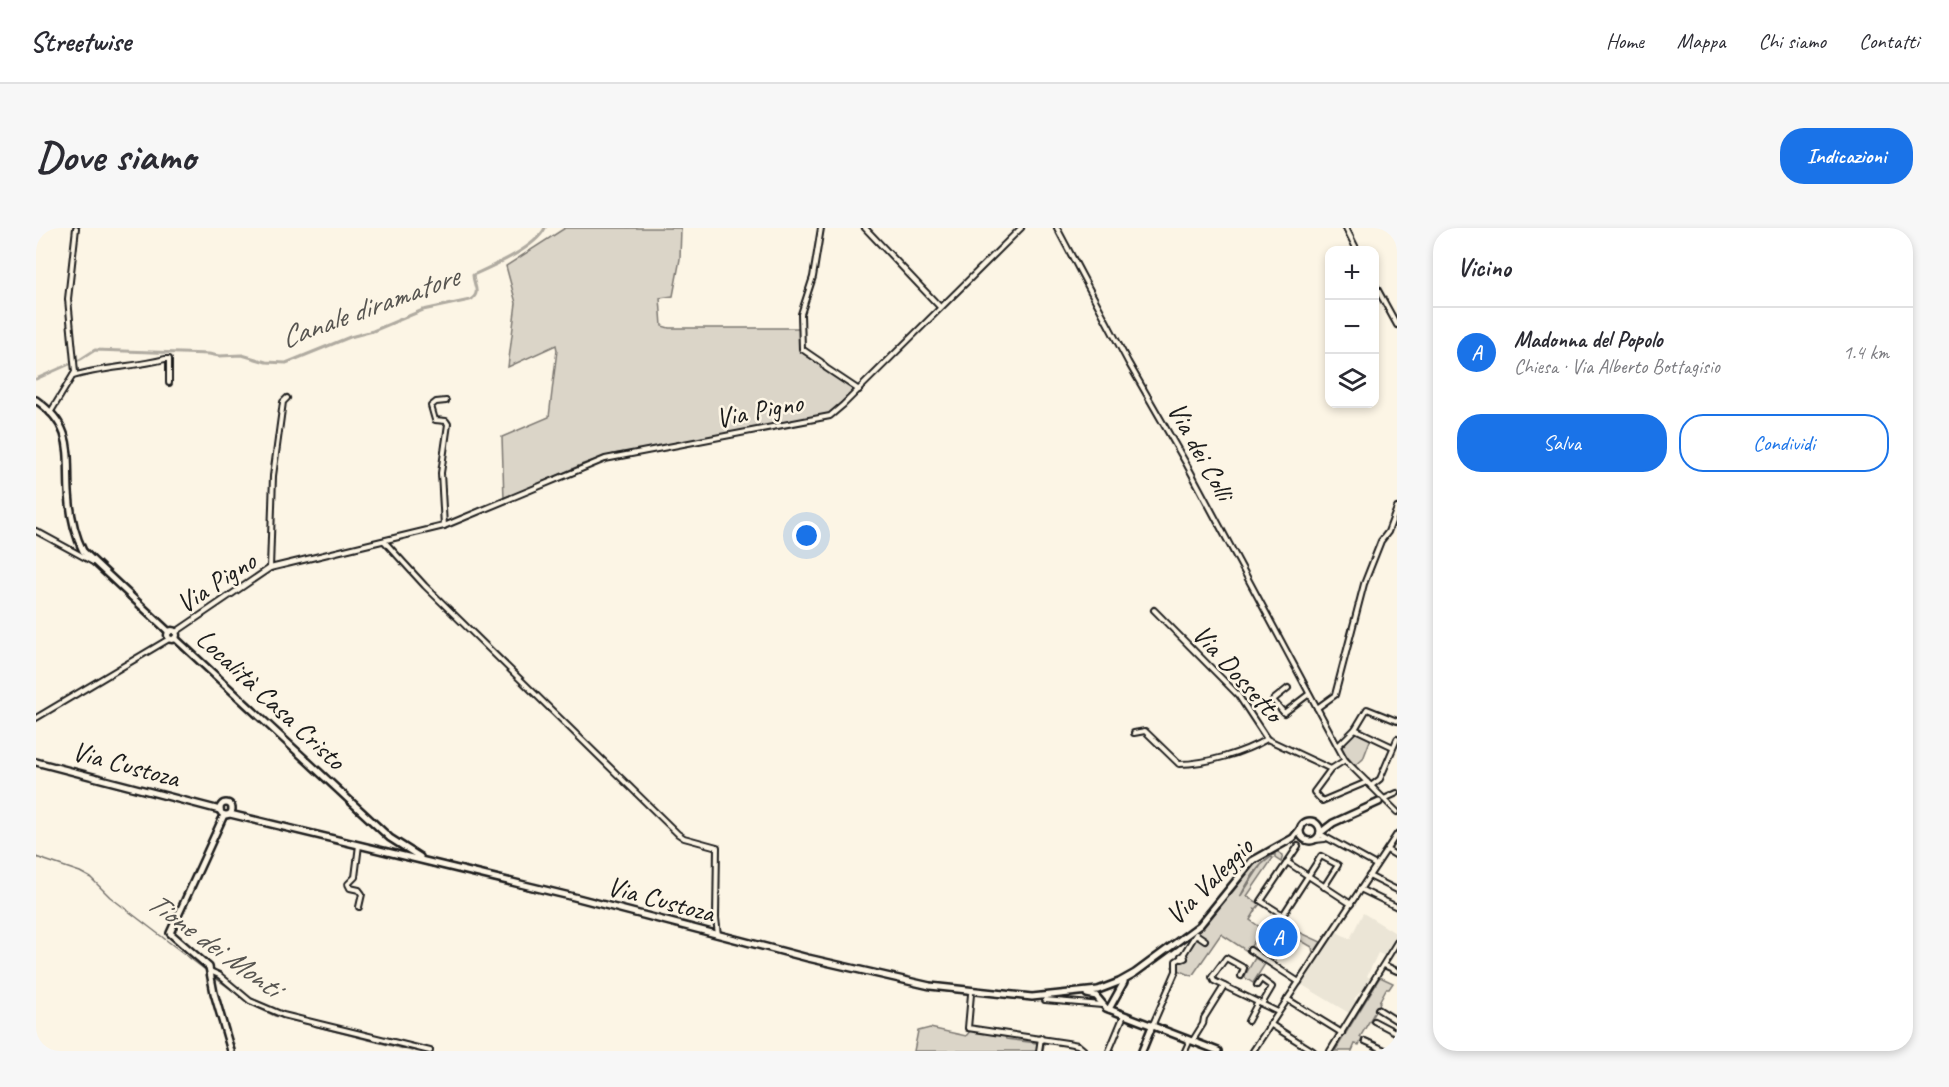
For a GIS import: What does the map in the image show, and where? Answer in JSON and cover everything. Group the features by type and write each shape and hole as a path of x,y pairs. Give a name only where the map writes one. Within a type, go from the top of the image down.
{"main road":[{"path":"36,400 50,413 66,436 69,448 69,492 82,554"},
{"name":"Località Casa Cristo","path":"82,554 97,564 391,841"},
{"name":"Via Custoza","path":"36,762 389,853 574,897 718,936 930,986 1022,997 1093,995 1109,1008 1218,1051"},
{"path":"1330,824 1305,823 1301,828 1302,836 1312,840 1330,824 1382,801"},
{"path":"226,810 170,933 205,962 210,972 231,1051"},
{"path":"1314,822 1320,834"},
{"name":"Via Valeggio","path":"1135,973 1200,925 1252,861 1297,835 1301,828"},
{"name":"Via Valeggio","path":"1285,842 1312,840"},
{"path":"391,841 435,863"},
{"path":"389,853 391,841"},
{"path":"391,841 400,855"},
{"path":"399,846 402,850 400,855"},
{"path":"1109,1008 1123,983 1135,973"},
{"name":"Via Custoza","path":"1071,994 1105,988 1135,973"},
{"path":"1101,1003 1101,993 1105,988 1111,990 1117,1010 1123,1014"},
{"path":"1142,1051 1153,1024"}],"street":[{"path":"50,413 73,376 75,366 68,299 76,228"},
{"path":"821,228 813,277 801,314 802,349 858,390"},
{"path":"865,228 940,307"},
{"name":"Via Pigno","path":"36,718 172,635 270,568 444,526 605,459 830,416 1020,228"},
{"name":"Via dei Colli","path":"1057,228 1345,760 1371,786 1382,801 1397,812"},
{"path":"1346,228 1356,246"},
{"path":"1379,292 1397,325"},
{"path":"73,376 165,359 169,360 170,383"},
{"path":"270,568 276,449 283,402 286,398"},
{"path":"444,526 441,473 448,424 446,421 435,420 431,406 436,402 446,401"},
{"path":"1317,708 1335,695 1338,689 1364,584 1397,508"},
{"path":"36,531 82,554"},
{"path":"72,550 77,547 78,539"},
{"path":"384,541 426,586 678,834 684,838 717,847 718,936"},
{"name":"Via Dossetto","path":"1154,610 1238,695 1267,739 1331,769"},
{"path":"1288,688 1274,700 1284,713 1309,694"},
{"path":"1338,746 1355,729 1367,709 1397,721"},
{"path":"1355,729 1393,747"},
{"path":"1134,733 1145,731 1179,764 1247,750 1267,739"},
{"path":"1371,786 1380,779 1397,739"},
{"path":"1345,760 1331,769 1314,792 1322,801 1367,782"},
{"path":"1382,801 1397,793"},
{"path":"1329,840 1326,833 1330,824"},
{"path":"1320,834 1376,865"},
{"path":"1253,1051 1397,834"},
{"path":"1312,840 1329,840"},
{"path":"359,845 355,877 348,884 350,888 359,890 362,894 359,907"},
{"path":"1298,846 1261,901 1283,915 1321,855 1338,865 1324,887"},
{"path":"1387,850 1397,856"},
{"path":"1287,862 1351,904"},
{"path":"1369,876 1397,890"},
{"path":"1360,889 1397,907"},
{"path":"1153,1024 1176,971 1176,964 1196,934 1205,940"},
{"path":"1330,1051 1397,942"},
{"path":"1250,950 1299,982"},
{"path":"1241,976 1244,968 1226,958 1212,977 1214,981 1278,1012"},
{"path":"1384,965 1397,971"},
{"path":"210,972 219,975 250,1001 284,1015 430,1051"},
{"path":"1248,1021 1272,987 1261,980 1257,985"},
{"path":"1185,1051 1224,986"},
{"path":"971,994 968,1028 1078,1045 1085,1051"},
{"path":"1287,999 1342,1033"},
{"name":"Via Custoza","path":"1045,1000 1101,1003"},
{"path":"1378,1010 1397,1021"},
{"path":"1109,1051 1123,1014"},
{"path":"1374,1021 1397,1033"},
{"path":"1270,1024 1313,1051"},
{"path":"1039,1051 1041,1038"},
{"path":"1365,1041 1387,1051"}],"shaded area":[{"path":"565,228 681,228 680,259 673,296 660,298 662,326 669,328 800,328 803,353 853,387 854,391 829,414 706,439 614,454 583,464 504,499 502,437 549,417 557,350 556,345 508,367 516,303 506,266"},
{"path":"1354,732 1371,738 1363,759 1355,766 1341,747"},
{"path":"1275,850 1283,855 1281,862 1275,858 1275,854 1269,857 1261,865 1271,857 1273,858 1247,896 1260,904 1256,909 1254,908 1256,910 1250,920 1269,931 1275,921 1321,942 1307,964 1313,953 1312,947 1300,940 1296,941 1298,935 1287,933 1276,946 1276,965 1256,952 1263,940 1258,936 1251,946 1256,950 1253,955 1221,934 1192,976 1172,967 1195,932 1208,920 1242,875 1259,859","holes":["1261,865 1240,897 1250,878"]},
{"path":"1363,913 1397,934 1397,937 1386,956 1378,953 1367,976 1371,979 1362,993 1360,992 1354,999 1357,1001 1349,1013 1299,983 1335,931 1350,939"},
{"path":"1255,958 1265,964 1253,983 1244,977"},
{"path":"1380,977 1393,983 1389,989 1386,989 1360,1037 1362,1039 1359,1045 1355,1044 1352,1051 1335,1051"},
{"path":"930,1028 966,1036 970,1031 1005,1036 1006,1039 1044,1044 1043,1051 914,1051 918,1031"}],"waterway":[{"name":"Canale diramatore","path":"36,379 81,359 95,350 242,355 266,362 286,363 423,310 470,300 476,295 473,275 523,249 532,243 545,228"},
{"name":"Tione dei Monti","path":"36,857 91,878 110,897 208,972"},
{"name":"Tione dei Monti","path":"214,977 252,1005 275,1016 412,1051"}],"place":[{"name":"Madonna del Popolo","path":"1278,937"}]}
